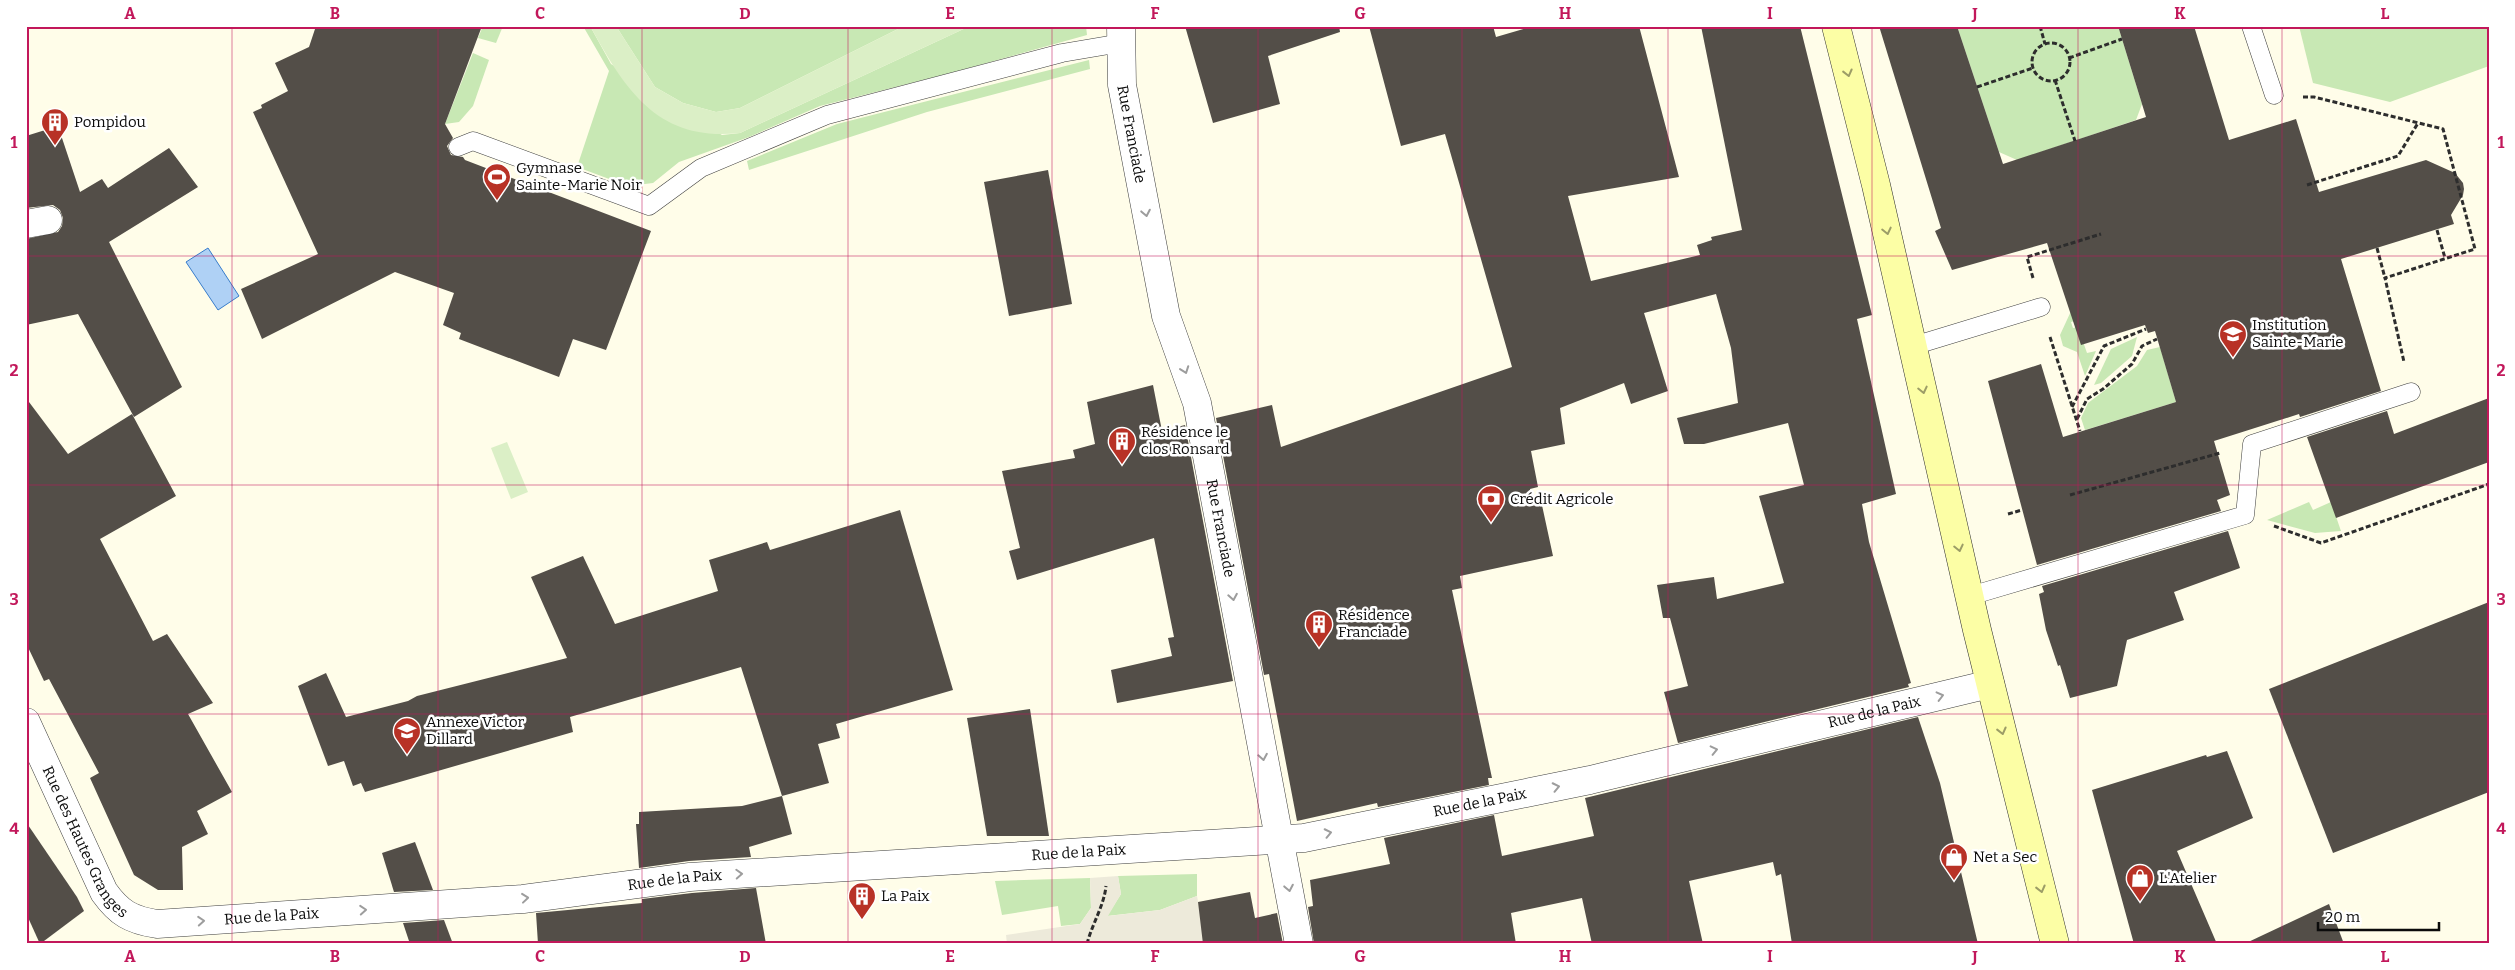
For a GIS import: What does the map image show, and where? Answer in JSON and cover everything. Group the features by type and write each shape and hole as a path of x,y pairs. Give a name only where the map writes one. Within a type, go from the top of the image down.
{"main road":[{"path":"1836,26 1876,185 1990,684 2055,944"}],"street":[{"name":"Rue Franciade","path":"1121,34 1122,85 1166,316 1197,403 1299,944"},
{"name":"Rue de la Paix","path":"153,934 523,899 690,877 1304,838 1590,780 1990,684"},
{"name":"Rue des Hautes Granges","path":"26,722 104,892 116,908 153,934"}],"lane":[{"path":"2252,26 2274,95"},
{"path":"458,147 473,141 649,206 702,168 827,115 1062,54 1121,34"},
{"path":"1913,346 2041,307"},
{"path":"1970,596 2245,515 2252,444 2411,392"}],"path":[{"path":"2040,26 2045,44"},
{"path":"2069,58 2122,39"},
{"path":"2045,44 2058,44 2067,52 2069,58 2068,70 2055,80 2041,78 2033,68 2033,56 2045,44"},
{"path":"1978,87 2033,68"},
{"path":"2055,80 2075,141"},
{"path":"2274,95 2314,97 2443,128 2475,249 2384,278"},
{"path":"2307,185 2398,156 2418,123"},
{"path":"2437,230 2445,258"},
{"path":"2377,248 2411,392"},
{"path":"2072,407 2104,346 2146,329"},
{"path":"2077,420 2087,399 2103,390 2132,364 2142,346 2157,340"},
{"path":"2070,495 2252,444"},
{"path":"2245,515 2321,543 2489,484"},
{"path":"2008,514 2022,510"},
{"path":"1087,944 1092,926 1105,896 1107,877"}],"green space":[{"path":"483,26 503,26 496,43 478,38"},
{"path":"583,26 590,26 611,64 722,135 740,133 970,26 1086,26 1087,35 951,73 820,106 749,137 679,162 653,183 628,186 577,167 609,71"},
{"path":"590,26 616,26 655,87 683,103 716,112 740,108 904,26 970,26 740,133 711,134 687,129 666,120 648,107 632,91 617,71"},
{"path":"616,26 904,26 740,108 716,112 683,103 655,87"},
{"path":"1957,26 2118,26 2142,104 2136,120 2017,160 1999,152"},
{"path":"2299,26 2489,26 2489,66 2390,102 2313,83"},
{"path":"473,53 489,60 473,106 459,122 445,124"},
{"path":"1089,60 1090,69 927,112 749,170 747,161 837,124"},
{"path":"2072,309 2075,321 2071,322 2073,328 2078,327 2087,353 2096,351 2085,376 2077,352 2063,346 2060,335"},
{"path":"2137,337 2132,356 2101,383 2094,385 2111,349"},
{"path":"2160,347 2176,402 2085,430 2081,418 2088,403 2137,366 2147,350"},
{"path":"507,442 528,492 511,499 491,448"},
{"path":"2309,502 2313,510 2331,502 2341,531 2315,533 2267,520"},
{"path":"1197,874 1197,896 1160,910 1107,916 1121,894 1118,876"},
{"path":"1090,878 1091,908 1080,924 1061,926 1058,906 1002,915 995,881"}],"shaded area":[{"path":"1118,876 1121,894 1108,916 1160,910 1197,896 1206,944 1007,944 1006,935 1080,924 1091,908 1090,878"}],"water":[{"path":"208,248 239,296 218,310 186,262"}],"building":[{"path":"316,26 482,26 445,124 453,138 447,146 451,155 463,157 465,160 651,231 606,350 573,339 559,377 459,339 461,333 443,325 454,293 395,272 262,339 241,289 318,254 253,112 262,108 261,105 288,91 275,63 309,47"},
{"path":"1185,26 1339,26 1340,32 1268,56 1280,104 1213,123"},
{"path":"1369,26 1493,26 1496,37 1534,26 1639,26 1679,177 1568,196 1591,281 1700,255 1697,245 1712,240 1711,237 1742,230 1701,26 1800,26 1872,315 1857,319 1896,494 1862,504 1869,542 1911,683 1908,684 1909,687 1678,743 1664,692 1688,686 1670,618 1663,618 1657,585 1714,577 1717,599 1784,583 1759,496 1804,485 1788,423 1704,444 1684,444 1677,418 1738,403 1731,348 1716,294 1644,313 1668,391 1631,404 1624,383 1560,408 1565,444 1531,451 1538,487 1530,489 1531,496 1540,496 1553,556 1460,576 1462,588 1452,590 1492,778 1488,778 1489,785 1378,807 1377,803 1297,821 1269,674 1264,675 1216,418 1272,405 1281,447 1512,367 1445,134 1401,146"},
{"path":"1879,26 1957,26 2003,164 2146,117 2118,26 2194,26 2229,140 2296,119 2319,192 2426,160 2455,173 2463,183 2464,189 2463,195 2451,215 2454,224 2341,259 2381,391 2300,417 2299,414 2214,441 2230,495 2217,500 2221,511 2037,565 1988,381 2041,364 2063,437 2176,402 2155,331 2148,333 2145,325 2081,345 2047,243 1952,270 1935,231 1941,228"},
{"path":"58,126 80,192 102,179 108,188 169,148 198,187 109,242 182,387 134,417 78,314 26,325 26,239 58,232 62,226 63,218 60,210 53,205 26,208 26,136"},
{"path":"1048,170 1072,304 1009,316 984,182"},
{"path":"1153,385 1162,431 1185,425 1233,681 1117,703 1111,670 1172,656 1168,638 1174,637 1154,538 1017,580 1009,551 1020,548 1002,471 1075,458 1073,450 1095,444 1087,402"},
{"path":"26,398 68,454 132,414 176,496 100,539 153,641 167,634 213,703 188,714 232,792 197,811 208,834 182,847 183,890 158,890 134,875 90,778 99,773 49,679 44,681 26,643"},
{"path":"2489,398 2489,462 2336,518 2307,437 2387,411 2394,434"},
{"path":"900,510 953,690 836,724 840,738 818,744 829,783 782,796 741,667 570,717 573,732 365,792 361,783 353,786 344,761 328,766 298,686 326,673 346,717 408,701 417,696 567,658 531,577 583,556 615,624 718,591 709,560 767,542 770,550"},
{"path":"2228,531 2240,568 2174,592 2184,620 2127,640 2117,686 2070,698 2060,665 2058,666 2046,630 2039,594 2044,592 2042,586"},
{"path":"2489,602 2489,792 2333,853 2269,689"},
{"path":"1030,709 1049,836 987,836 967,718"},
{"path":"1918,717 1940,783 1978,944 1792,944 1781,874 1776,876 1773,862 1689,881 1703,944 1592,944 1582,898 1511,913 1516,944 1314,944 1308,907 1313,906 1310,880 1390,864 1384,838 1494,815 1502,856 1594,836 1585,798"},
{"path":"2227,751 2253,818 2177,851 2217,944 2134,944 2092,790 2206,755 2207,757"},
{"path":"782,796 792,834 749,847 751,857 689,861 639,868 636,824 639,824 639,812 742,806"},
{"path":"26,822 77,897 84,911 40,944 26,913"},
{"path":"415,842 433,890 394,892 382,853"},
{"path":"756,888 766,944 538,944 536,913 642,903 642,899 692,893"},
{"path":"1250,892 1255,918 1277,913 1283,944 1203,944 1198,902"},
{"path":"2329,904 2344,944 2244,944"},
{"path":"444,920 453,944 410,944 403,923"}],"place":[{"name":"Pompidou","path":"55,146"},
{"name":"Gymnase Sainte-Marie Noir","path":"497,201"},
{"name":"Institution Sainte-Marie","path":"2233,358"},
{"name":"Résidence le clos Ronsard","path":"1122,465"},
{"name":"Crédit Agricole","path":"1491,523"},
{"name":"Résidence Franciade","path":"1319,648"},
{"name":"Annexe Victor Dillard","path":"407,755"},
{"name":"Net a Sec","path":"1954,881"},
{"name":"L'Atelier","path":"2140,902"},
{"name":"La Paix","path":"862,920"}]}
